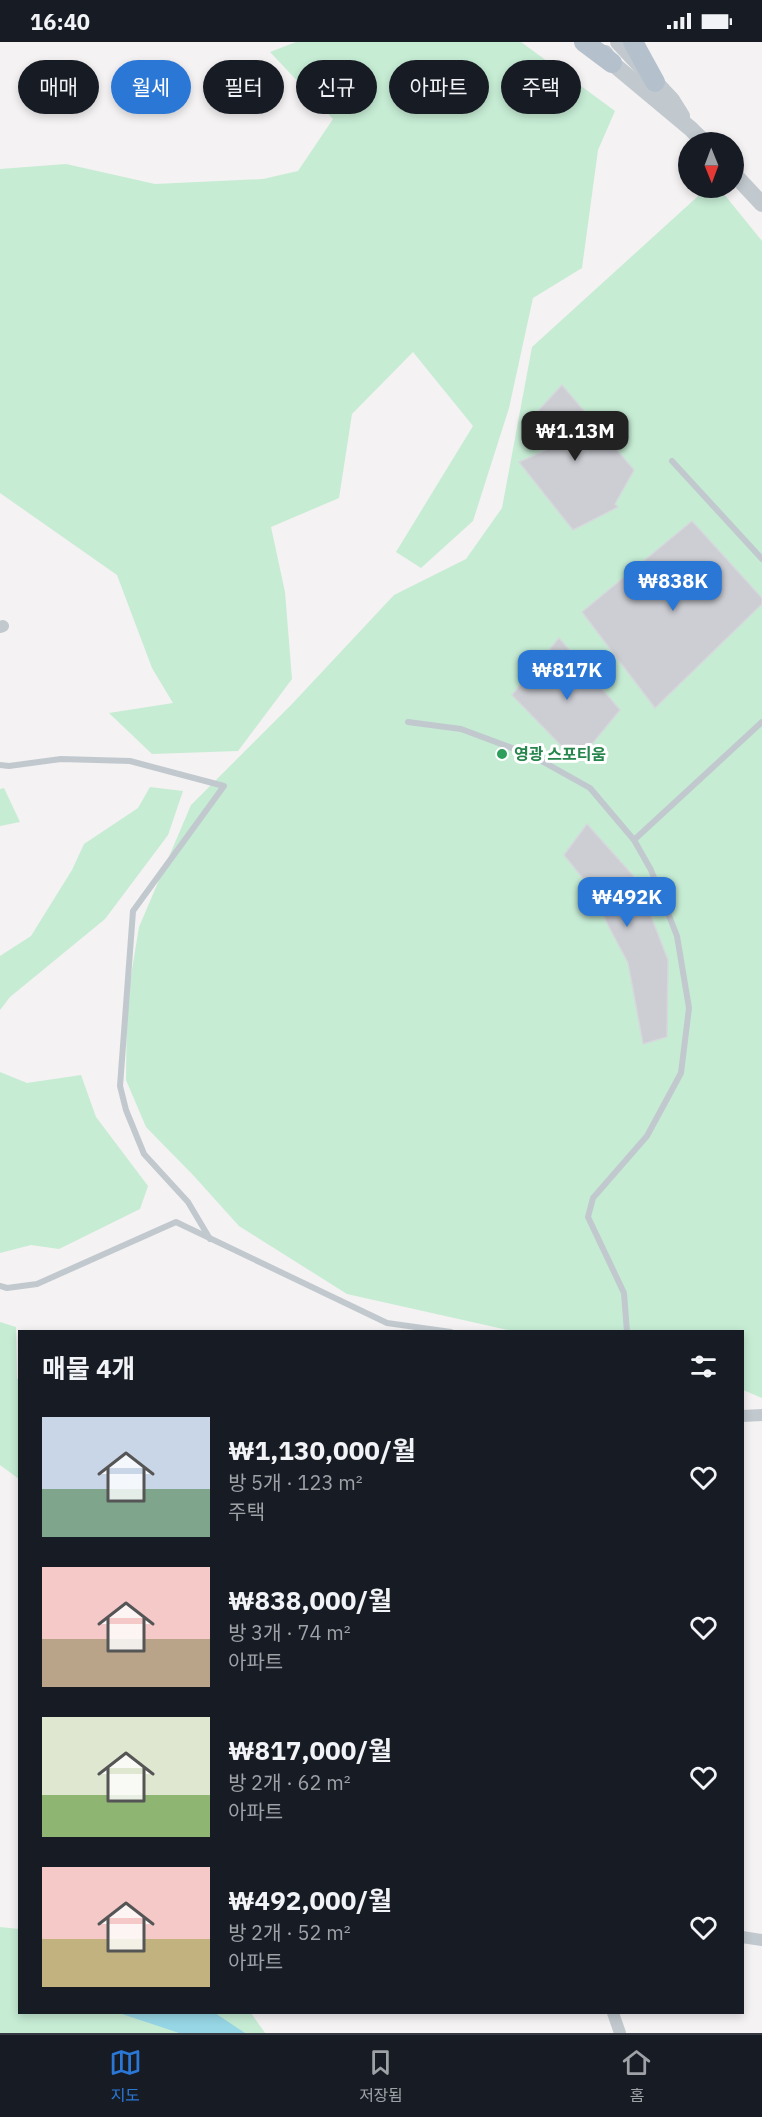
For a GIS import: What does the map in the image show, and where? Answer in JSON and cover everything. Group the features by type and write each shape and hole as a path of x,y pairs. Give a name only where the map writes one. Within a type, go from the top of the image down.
{"main road":[{"path":"584,42 612,63"},
{"path":"633,42 655,82"}],"street":[{"path":"598,42 612,63 694,132"},
{"path":"618,42 672,100 691,129"},
{"path":"744,185 762,204"},
{"path":"744,1416 759,1415"},
{"path":"744,1937 762,1940"},
{"path":"613,2014 620,2033"}],"lane":[{"path":"672,461 762,559"},
{"path":"408,722 461,729 531,755 590,788 634,840 651,870 677,936 689,1008 681,1073 647,1136 593,1198 588,1217 624,1293 627,1330"},
{"path":"634,840 762,722"},
{"path":"0,765 9,766 61,759 130,761 224,786 133,911 120,1086 126,1110 144,1154 188,1202 210,1239"},
{"path":"0,1286 7,1288 37,1284 176,1222 387,1323 437,1330"},
{"path":"744,1410 759,1415"}],"green space":[{"path":"296,42 521,42 546,60 501,60 501,114 581,114 581,86 615,111 598,150 582,268 533,298 509,408 473,521 421,568 396,552 473,426 413,352 352,414 339,498 271,527 285,592 292,679 238,751 152,754 109,713 173,703 152,668 117,575 0,493 0,169 66,164 155,184 263,179 298,171 333,119 328,114 377,114 377,60 296,60 296,80 284,67 284,60 278,60 270,52"},
{"name":"영광 스포티움","path":"696,198 727,198 762,241 762,1398 744,1390 744,1330 508,1330 347,1294 239,1226 146,1127 126,1080 127,1000 139,927 191,805 292,704 394,595 466,559 502,508 532,347"},
{"path":"150,787 183,791 168,835 105,919 10,997 0,1010 0,956 31,936 72,870 84,844 138,808"},
{"path":"4,788 20,822 0,826 0,789"},
{"path":"0,1072 27,1083 81,1075 96,1117 148,1186 140,1209 59,1249 31,1245 0,1253"},
{"path":"0,1322 16,1327 18,1478 0,1465"},
{"path":"0,1927 18,1929 18,2014 252,2014 265,2033 0,2033"}],"water":[{"path":"122,2014 216,2014 245,2033 179,2033"}],"building":[{"path":"562,385 634,470 615,504 618,507 573,530 519,462 546,450 527,423"},
{"path":"692,521 762,598 762,604 655,708 582,612"},
{"path":"559,638 620,710 577,762 512,695"},
{"path":"587,824 637,880 668,960 667,1037 643,1044 628,963 593,891 564,855"}],"place":[{"name":"영광 스포티움","path":"502,754"}]}
